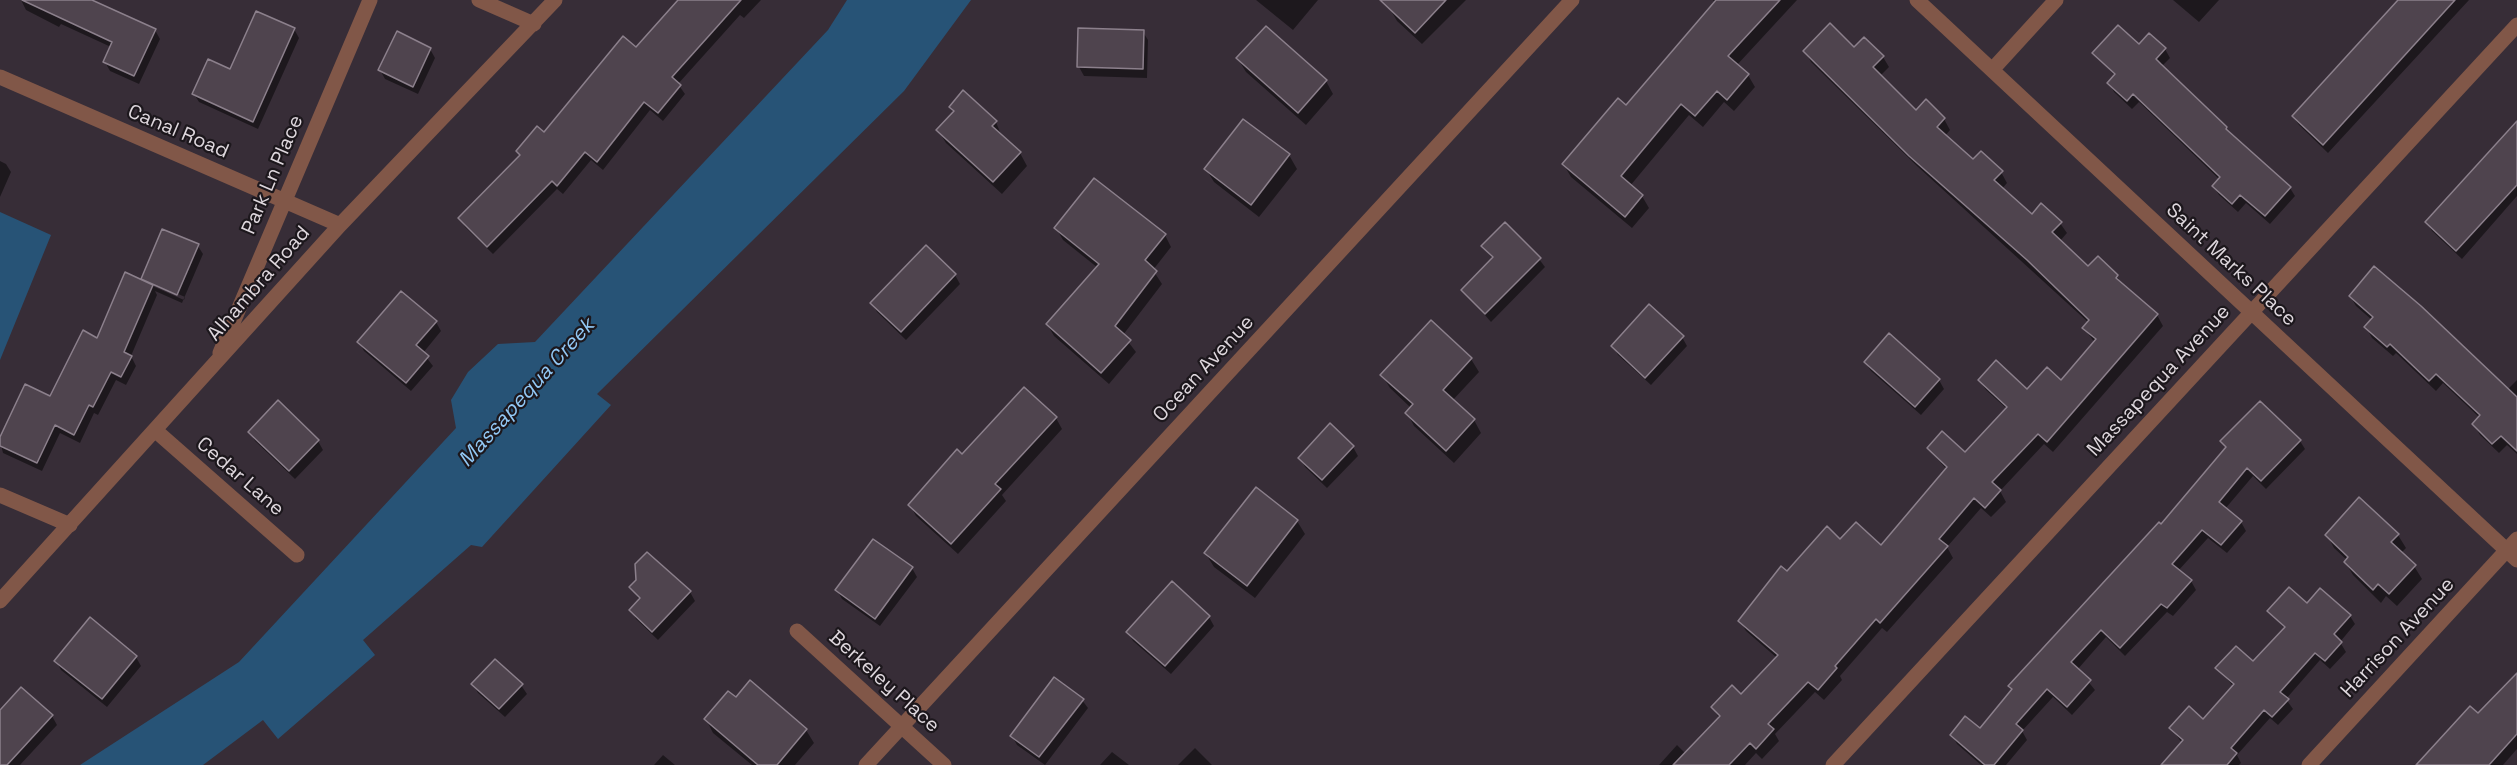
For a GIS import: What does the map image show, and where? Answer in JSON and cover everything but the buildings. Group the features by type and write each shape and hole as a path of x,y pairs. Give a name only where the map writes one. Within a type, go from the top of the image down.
{"street":[{"name":"Park Ln Place","path":"215,366 370,0"},
{"path":"479,0 534,24"},
{"name":"Alhambra Road","path":"0,600 215,366 340,225 555,0"},
{"name":"Ocean Avenue","path":"866,765 1572,0"},
{"name":"Saint Marks Place","path":"1917,0 2252,312 2514,550"},
{"path":"1992,70 2056,0"},
{"name":"Massapequa Avenue","path":"1833,765 2517,25"},
{"name":"Canal Road","path":"0,77 340,225"},
{"name":"Cedar Lane","path":"156,431 297,555"},
{"path":"0,495 70,525"},
{"name":"Harrison Avenue","path":"2309,765 2514,550"},
{"name":"Berkeley Place","path":"797,631 944,765"}],"water":[{"name":"Massapequa Creek","path":"847,0 971,0 904,91 597,394 611,405 482,547 471,545 363,640 375,655 278,739 263,720 203,765 80,765 239,662 456,428 451,400 468,372 498,344 535,342 828,30"},
{"path":"0,212 51,235 0,360"}]}
